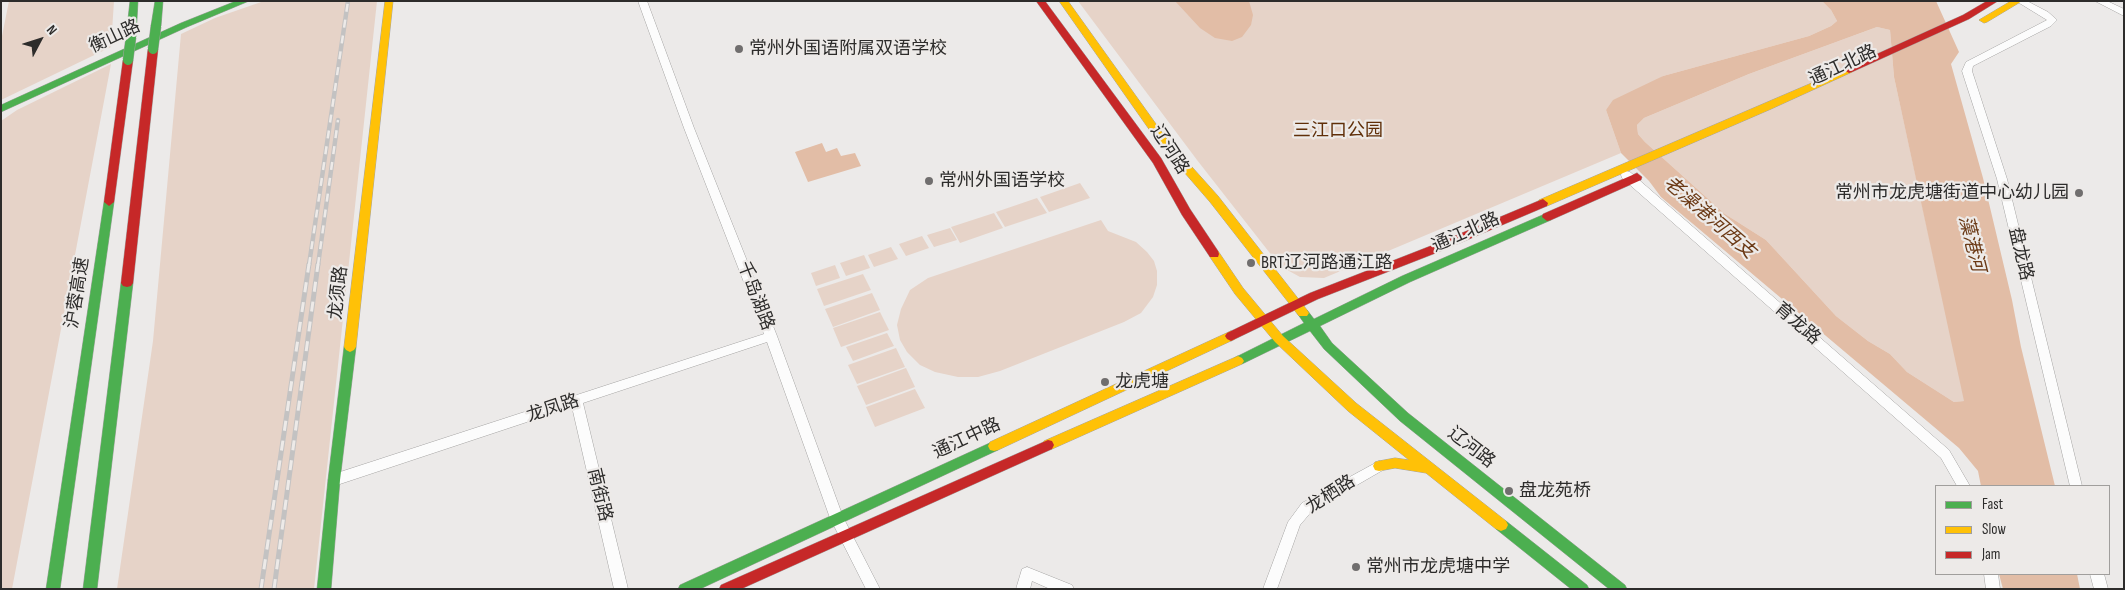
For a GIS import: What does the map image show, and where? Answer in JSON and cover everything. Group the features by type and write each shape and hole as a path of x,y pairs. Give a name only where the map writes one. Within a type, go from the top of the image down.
{"main road":[{"name":"沪蓉高速","path":"53,589 111,188 134,1"},
{"path":"90,589 123,323 159,1"},
{"name":"衡山路","path":"1,104 179,22 234,1"},
{"name":"衡山路","path":"1,109 184,25 245,1"},
{"name":"龙须路","path":"324,589 334,480 389,1"},
{"name":"辽河路","path":"1040,1 1122,111 1240,291 1279,339"},
{"name":"辽河路","path":"1063,1 1162,140 1214,200 1328,346 1404,417 1620,589"},
{"name":"通江北路","path":"1958,26 1994,1"},
{"name":"通江北路","path":"1279,339 1632,173 1668,149 2019,1"},
{"name":"通江北路","path":"1813,99 1890,57"},
{"path":"1675,159 1752,127"},
{"name":"通江北路","path":"1263,321 1374,271 1632,173"},
{"name":"通江中路","path":"685,589 1263,321"},
{"path":"726,589 1242,359 1279,339 1352,407 1582,589"},
{"path":"1379,466 1388,456 1389,446 1381,430"},
{"path":"1379,466 1402,463 1430,469"}],"street":[{"name":"千岛湖路","path":"642,1 689,128 771,336 837,518 873,589"},
{"name":"盘龙路","path":"2019,1 2045,14 2052,20 2048,24 1969,64 1967,71 2002,179 2076,485"},
{"path":"2099,1 2124,13"},
{"name":"育龙路","path":"1632,173 1944,454 1963,485"},
{"name":"龙凤路","path":"334,480 771,336"},
{"name":"南街路","path":"576,401 621,589"},
{"name":"龙栖路","path":"1270,589 1295,522 1307,507 1379,466"},
{"path":"1023,589 1027,573 1067,589"},
{"path":"1991,575 1994,589"},
{"path":"2097,575 2101,589"}],"green space":[{"path":"9,1 114,1 111,47 1,100 1,41"},
{"path":"264,1 377,1 314,589 117,589 153,341 181,34 215,18"},
{"name":"三江口公园","path":"1078,1 1822,1 1831,10 1837,21 1831,26 1809,36 1663,76 1606,110 1621,153 1324,278 1300,277 1280,266 1197,160"},
{"path":"1877,27 1890,30 1894,77 1965,401 1954,402 1907,372 1890,354 1868,341 1836,316 1766,240 1725,214 1638,134 1637,125 1644,118 1749,74"},
{"path":"111,64 12,589 1,589 1,121 17,110"},
{"path":"1080,183 1090,198 1049,212 1040,197"},
{"path":"1037,198 1047,213 1005,227 996,212"},
{"path":"994,213 1003,228 960,243 951,227"},
{"path":"1101,220 1108,231 1136,242 1154,261 1157,271 1157,285 1153,297 1141,313 1124,322 1000,371 978,377 958,377 935,372 920,365 907,352 900,340 897,325 901,309 910,290 928,278"},
{"path":"950,228 957,240 934,247 927,235"},
{"path":"922,236 929,248 906,256 899,244"},
{"path":"891,247 898,259 874,267 868,255"},
{"path":"864,255 870,268 846,276 840,263"},
{"path":"835,265 840,278 816,286 811,273"},
{"path":"863,274 871,290 824,306 817,289"},
{"path":"872,293 880,310 833,327 825,309"},
{"path":"880,312 889,330 841,347 833,328"},
{"path":"887,333 894,346 853,361 846,347"},
{"path":"896,348 905,367 857,384 848,365"},
{"path":"906,368 915,387 866,405 857,386"},
{"path":"915,389 925,408 875,427 866,407"}],"water":[{"path":"1175,1 1249,1 1253,15 1251,25 1242,37 1232,41 1215,38 1200,28"},
{"path":"1822,1 1936,1 1959,52 1951,64 1983,178 2055,485 1981,485 1978,471 1959,448 1661,197 1649,181 1621,153 1606,110 1613,100 1663,76 1809,36 1831,26 1837,21 1831,10","holes":["1877,27 1890,30 1894,77 1964,401 1954,402 1907,372 1890,354 1868,341 1836,316 1766,240 1725,214 1638,134 1637,125 1644,118 1749,74"]},
{"path":"822,143 826,152 837,148 841,156 855,153 861,166 808,182 795,152"},
{"path":"1999,575 2077,575 2080,589 2003,589"}],"railway":[{"path":"309,265 348,1"},
{"path":"318,265 338,120"},
{"path":"261,589 309,264"},
{"path":"274,589 318,264"}],"traffic: fast":[{"path":"131,37 134,1"},
{"path":"156,26 159,1"},
{"path":"1,109 184,25 245,1"},
{"path":"153,49 156,26"},
{"path":"128,60 131,37"},
{"path":"53,589 109,202"},
{"path":"1238,361 1406,279 1547,217"},
{"path":"90,589 127,283"},
{"path":"1303,313 1328,346 1404,417 1620,589"},
{"path":"324,589 334,480 350,347"},
{"path":"685,589 994,446"},
{"path":"1501,525 1582,589"}],"traffic: slow":[{"path":"350,347 389,1"},
{"path":"1063,1 1162,140 1214,199 1303,313"},
{"path":"1984,20 2018,1"},
{"path":"1543,203 1768,107 1849,70"},
{"path":"1214,254 1239,291 1279,339 1352,407 1501,525"},
{"path":"994,446 1231,336"},
{"path":"1048,445 1238,361"},
{"path":"1379,466 1395,463 1428,468"}],"traffic: jam":[{"path":"1040,1 1157,161 1186,212 1214,254"},
{"path":"1849,70 1966,17 1994,1"},
{"path":"127,283 153,49"},
{"path":"109,202 128,60"},
{"path":"1547,217 1637,177"},
{"path":"1231,336 1314,296 1437,248 1543,203"},
{"path":"726,589 1048,445"}],"place":[{"name":"常州外国语附属双语学校","path":"739,49"},
{"name":"常州外国语学校","path":"929,181"},
{"name":"常州市龙虎塘街道中心幼儿园","path":"2079,193"},
{"name":"BRT辽河路通江路","path":"1251,263"},
{"name":"龙虎塘","path":"1105,382"},
{"name":"盘龙苑桥","path":"1509,491"},
{"name":"常州市龙虎塘中学","path":"1356,567"}],"water label":[{"name":"老澡港河西支","path":"1709,218"},
{"name":"藻港河","path":"1971,244"}]}
